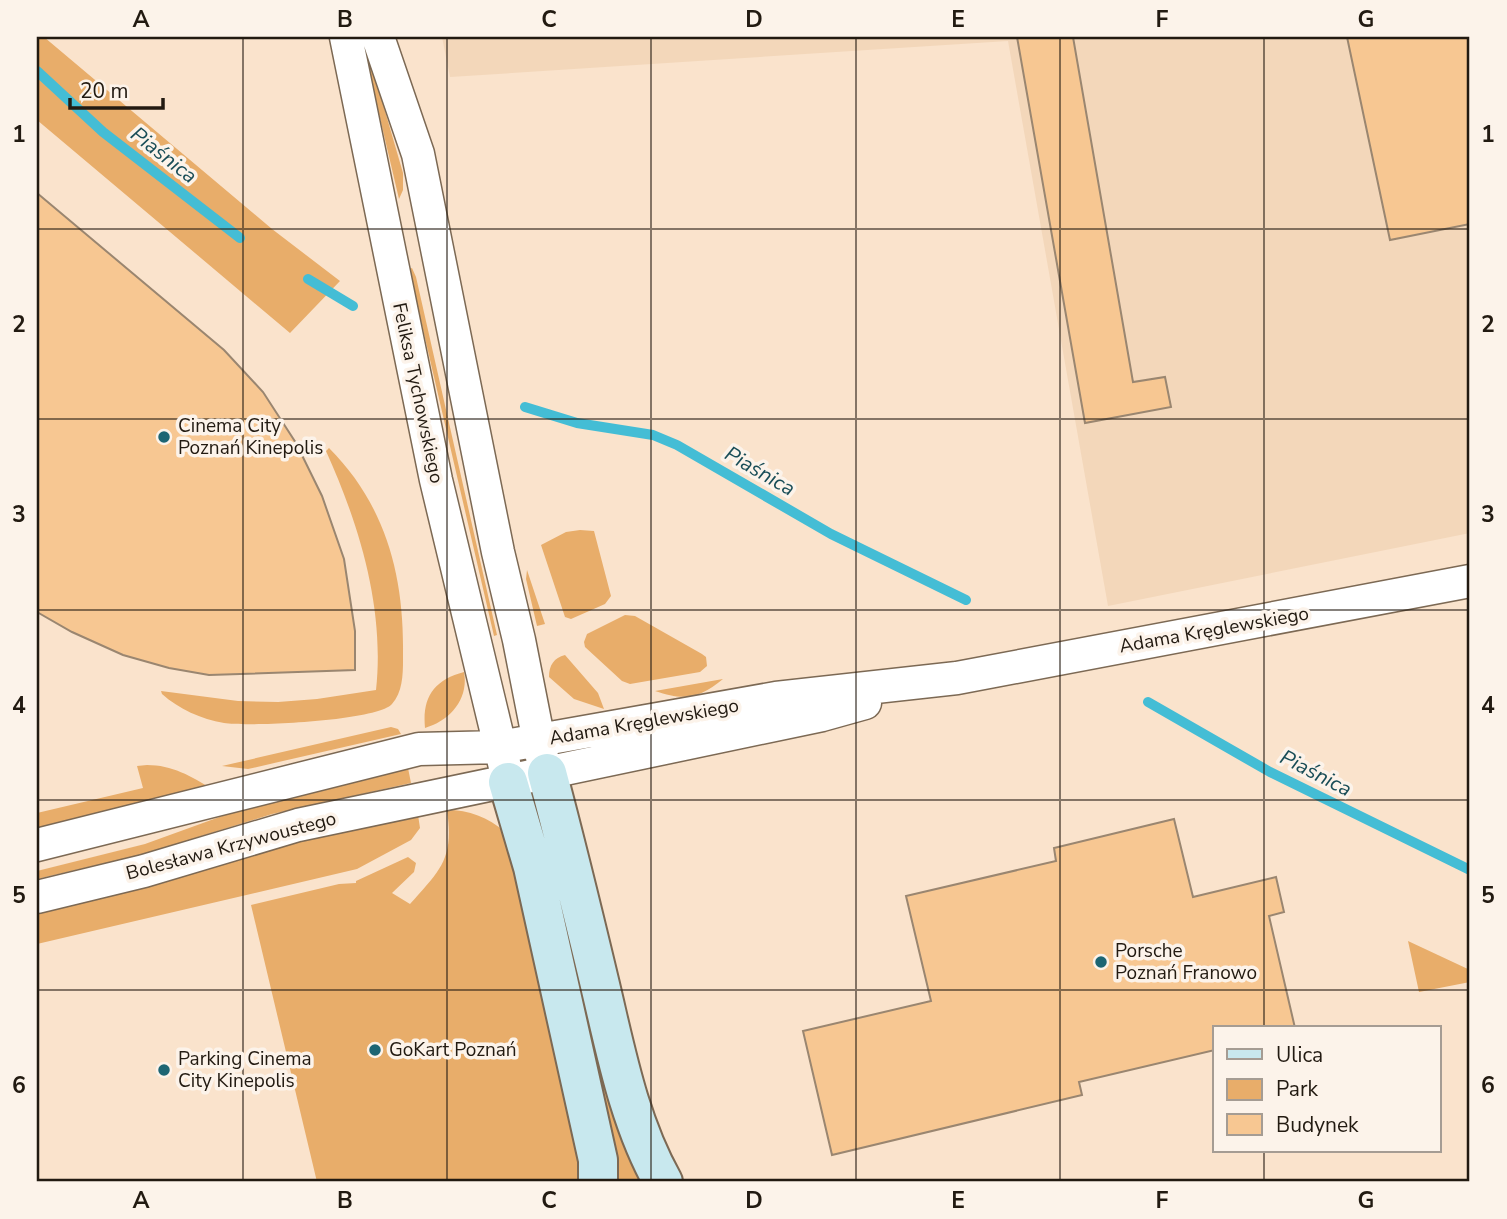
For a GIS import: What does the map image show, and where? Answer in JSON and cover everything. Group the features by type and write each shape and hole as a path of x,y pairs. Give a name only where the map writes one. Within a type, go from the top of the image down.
{"main road":[{"path":"543,757 624,1083 648,1156 663,1182"},
{"path":"504,764 533,867 598,1160 598,1182"}],"street":[{"name":"Feliksa Tychowskiego","path":"346,37 436,480 504,764"},
{"path":"37,845 419,749 504,764 543,757 498,552 418,154 378,37"},
{"path":"385,237 431,219"},
{"name":"Adama Kręglewskiego","path":"543,757 776,698 957,678 1470,582"},
{"name":"Adama Kręglewskiego","path":"543,757 623,755 822,715 957,678"},
{"name":"Bolesława Krzywoustego","path":"37,897 144,871 504,764"}],"shaded area":[{"path":"442,37 1470,37 1470,533 1108,606 1008,41 450,77"}],"green space":[{"path":"37,37 44,37 272,229 340,281 290,333 37,120"},
{"path":"367,49 403,173 403,190 399,199 364,50"},
{"path":"412,268 497,635 494,636 409,269"},
{"path":"329,448 364,493 377,517 395,568 400,596 403,653 402,680 396,699 382,710 363,715 285,723 224,723 183,709 161,691 238,701 278,702 376,690 377,628 367,567 349,508 326,451"},
{"path":"594,531 611,596 605,604 571,619 565,617 541,545 566,532"},
{"path":"527,570 545,624 537,626 526,579"},
{"path":"625,615 635,616 702,654 706,657 707,666 700,672 630,684 622,681 585,647 584,642 587,634"},
{"path":"565,655 598,693 604,709 574,699 549,677 553,663"},
{"path":"464,672 464,691 456,708 442,720 425,728 426,707 432,691 445,680"},
{"path":"723,679 706,691 691,696 674,696 655,691"},
{"path":"391,727 398,729 401,734 248,769 222,766"},
{"path":"137,766 173,769 212,789 37,833 37,813 143,788"},
{"path":"408,768 411,783 272,814 144,854 37,879 37,871 145,844 272,798"},
{"path":"537,809 642,1182 615,1182"},
{"name":"GoKart Poznań","path":"447,810 478,815 505,832 586,1182 317,1182 251,905 339,884 356,883 408,857 416,863 414,872 392,893 410,904 437,872 447,852"},
{"path":"418,815 420,828 411,840 357,869 37,944 37,914 163,883 281,846"},
{"path":"1408,941 1470,970 1470,982 1419,992"}],"building":[{"path":"1017,37 1073,37 1133,382 1165,377 1171,407 1085,423"},
{"path":"1347,37 1470,37 1470,224 1390,240"},
{"name":"Cinema City Poznań Kinepolis","path":"37,193 224,350 263,392 296,443 322,496 344,559 355,631 355,670 209,675 169,668 123,655 72,632 37,612"},
{"name":"Porsche Poznań Franowo","path":"1174,819 1193,897 1276,877 1284,912 1269,916 1295,1026 1213,1026 1213,1050 1079,1082 1082,1095 832,1155 803,1031 931,1001 906,896 1056,861 1054,848"}],"waterway":[{"name":"Piaśnica","path":"37,71 103,132 240,238"},
{"name":"Piaśnica","path":"308,279 353,306"},
{"name":"Piaśnica","path":"525,407 577,423 653,435 677,445 831,534 966,600"},
{"name":"Piaśnica","path":"1148,702 1270,772 1470,870"}],"place":[{"name":"Cinema City Poznań Kinepolis","path":"164,437"},
{"name":"Porsche Poznań Franowo","path":"1101,962"},
{"name":"GoKart Poznań","path":"375,1050"},
{"name":"Parking Cinema City Kinepolis","path":"164,1070"}]}
